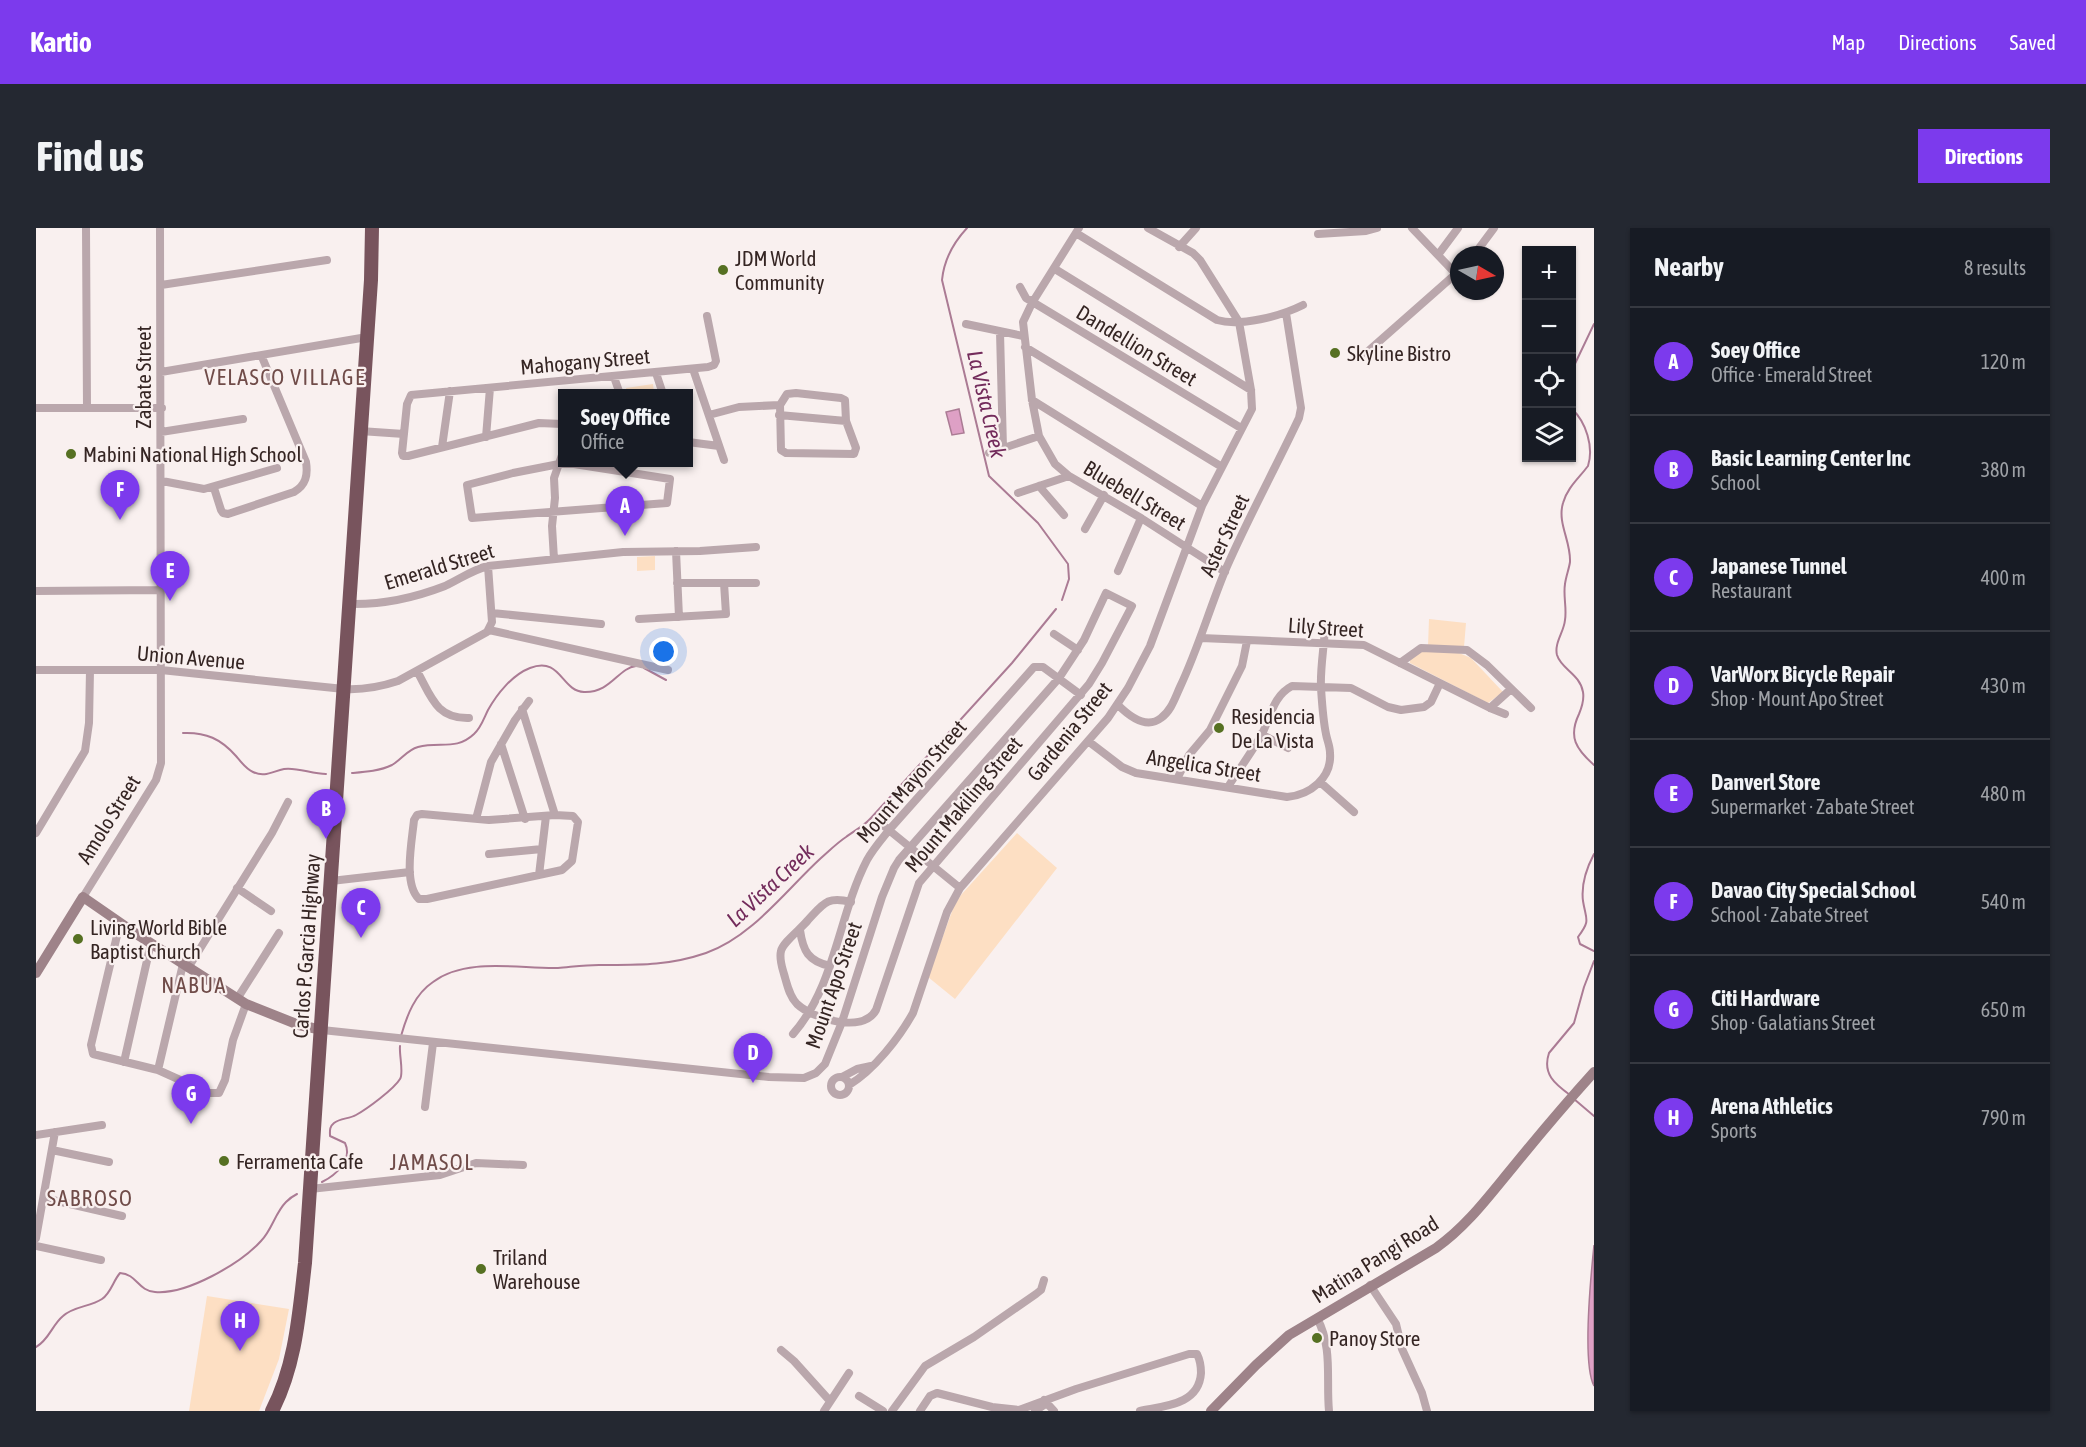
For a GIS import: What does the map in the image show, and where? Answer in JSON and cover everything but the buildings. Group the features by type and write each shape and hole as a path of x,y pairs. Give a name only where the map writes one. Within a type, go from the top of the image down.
{"highway":[{"name":"Carlos P. Garcia Highway","path":"273,1411 289,1370 296,1339 305,1263 332,881 348,604 372,262 372,228"}],"street":[{"path":"86,228 87,407"},
{"name":"Zabate Street","path":"160,228 161,670"},
{"path":"1148,228 1193,253 1205,266 1239,322"},
{"path":"1179,247 1196,228"},
{"path":"1318,234 1366,231 1377,228"},
{"path":"1412,228 1450,265"},
{"path":"1438,255 1458,228"},
{"path":"1481,246 1494,228"},
{"path":"1077,231 1216,320 1239,322 1286,313 1303,305"},
{"name":"Bluebell Street","path":"1077,231 1024,317 1024,347 1039,436 1055,464 1069,476 1104,495 1225,572"},
{"path":"160,285 327,260"},
{"path":"1054,269 1251,390"},
{"path":"1365,353 1450,279"},
{"name":"Dandellion Street","path":"1020,287 1024,296 1032,303 1241,428"},
{"name":"Aster Street","path":"1118,705 1127,715 1137,721 1150,723 1160,719 1169,710 1201,638 1225,572 1299,418 1301,408 1286,313"},
{"name":"Mahogany Street","path":"404,434 406,404 409,397 415,394 712,366 715,363 707,316"},
{"name":"Gardenia Street","path":"849,1085 860,1078 896,1039 913,1012 947,912 960,888 1118,705 1150,646 1202,506 1252,409 1251,390 1239,322"},
{"path":"966,324 1023,336"},
{"path":"1000,332 1003,448"},
{"path":"161,372 367,338"},
{"path":"1024,347 1222,467"},
{"path":"214,488 221,510 228,514 294,492 303,485 305,480 306,462 262,357"},
{"path":"693,369 724,460"},
{"path":"656,373 662,389"},
{"path":"614,377 618,389"},
{"path":"486,436 490,388"},
{"path":"442,447 450,391"},
{"path":"791,393 841,398 846,402 846,421 856,445 854,454 786,453 780,446 780,405 784,397 791,393"},
{"path":"1032,400 1202,506"},
{"path":"709,415 739,406 780,405"},
{"path":"36,408 162,408"},
{"path":"779,415 846,421"},
{"path":"161,432 243,419"},
{"path":"360,431 404,434 403,456 408,456 539,423 558,424"},
{"path":"989,453 1039,436"},
{"path":"693,443 719,446"},
{"path":"558,461 467,485 472,518 667,503 669,479 593,467"},
{"path":"554,559 552,526 555,498 554,478 558,466"},
{"path":"162,481 196,489 214,488 277,468"},
{"path":"1018,493 1069,476"},
{"path":"1039,486 1064,515"},
{"path":"1085,529 1104,495"},
{"path":"1118,571 1141,518"},
{"name":"Emerald Street","path":"348,604 374,603 408,597 447,585 488,566 623,552 756,547"},
{"path":"676,551 679,617"},
{"path":"488,566 492,613 489,630 668,670"},
{"path":"677,583 756,583"},
{"path":"639,619 726,614 724,583"},
{"path":"36,591 161,590"},
{"name":"Mount Apo Street","path":"322,1030 792,1079 808,1077 821,1069 831,1053 888,880 899,860 1059,678 1078,650 1106,592 1132,606"},
{"name":"Mount Makiling Street","path":"842,1022 863,1022 874,1014 914,892 919,883 1081,695 1102,663 1132,606"},
{"path":"492,613 601,624"},
{"path":"1325,628 1321,687 1330,753 1327,771 1320,782 1354,812"},
{"name":"Union Avenue","path":"36,669 161,670 344,689 368,689 386,685 417,671 483,636 489,630"},
{"path":"1054,634 1078,650"},
{"name":"Lily Street","path":"1201,638 1364,645 1505,714"},
{"path":"1177,779 1189,755 1210,730 1242,666 1247,641"},
{"path":"1400,663 1421,648 1467,650 1487,665 1531,708"},
{"name":"Mount Mayon Street","path":"793,1034 810,1012 821,990 868,859 889,830 1032,669 1038,666 1059,678"},
{"path":"36,833 85,752 89,723 90,670"},
{"name":"Amolo Street","path":"36,973 160,770 161,670"},
{"path":"417,671 440,710 452,717 469,718"},
{"path":"1059,678 1081,695"},
{"path":"1228,787 1262,734 1277,699 1292,686 1356,690 1388,707 1412,710 1424,707 1431,702 1440,683"},
{"path":"1490,708 1511,689"},
{"path":"476,819 487,773 501,744 529,701"},
{"path":"522,709 555,815"},
{"path":"1262,734 1288,748"},
{"name":"Angelica Street","path":"1088,741 1122,767 1136,773 1287,797 1299,796 1320,782"},
{"path":"501,744 525,819"},
{"path":"158,1070 185,966 272,833 288,802"},
{"path":"417,815 476,819 525,819 555,815 573,816 578,822 572,861 562,870 427,900 416,897 410,872 414,820 417,815"},
{"path":"539,875 546,816"},
{"path":"879,822 960,888"},
{"path":"489,854 542,849"},
{"path":"332,881 410,872"},
{"path":"237,888 271,911"},
{"path":"83,897 241,1002 299,1025 322,1030"},
{"path":"842,1022 810,1012 793,999 780,961 783,947 829,900 840,899 851,902"},
{"path":"120,922 91,1052 96,1056 158,1070 209,1093 219,1093 225,1080 241,1002 279,933"},
{"path":"800,930 802,942 809,957 820,964 830,966"},
{"path":"124,1062 151,943"},
{"path":"425,1107 433,1043"},
{"name":"Gardenia Street","path":"837,1078 857,1069 871,1066"},
{"path":"821,1069 837,1078 846,1079 849,1085 845,1093 837,1094 831,1088 837,1078"},
{"name":"Matina Pangi Road","path":"1211,1411 1279,1343 1436,1248 1455,1233 1592,1075"},
{"path":"36,1135 102,1125"},
{"path":"36,1238 55,1132"},
{"path":"52,1150 109,1162"},
{"path":"310,1189 441,1175 476,1163 524,1165"},
{"path":"44,1198 122,1216"},
{"path":"36,1246 101,1260"},
{"path":"892,1411 925,1366 974,1337 1036,1294 1041,1290 1044,1280"},
{"path":"1371,1286 1396,1324 1402,1349 1422,1393 1427,1411"},
{"path":"1317,1318 1328,1348 1329,1411"},
{"path":"781,1350 830,1401"},
{"path":"920,1411 930,1396 934,1394 989,1409 1019,1411 1190,1354 1197,1354 1201,1375 1193,1393 1176,1404 1140,1411"},
{"path":"824,1411 849,1373"},
{"path":"860,1396 883,1411"},
{"path":"1035,1411 1046,1401"},
{"path":"1046,1401 1054,1411"}],"shaded area":[{"path":"653,384 654,389 626,389"},
{"path":"959,409 964,433 952,435 946,412"},
{"path":"655,556 655,570 637,571 637,557"},
{"path":"1429,619 1466,623 1464,647 1428,646"},
{"path":"1420,651 1459,653 1471,658 1503,692 1488,703 1410,663 1410,659"},
{"path":"1017,833 1057,868 955,999 928,977 954,906 961,895"},
{"path":"1594,1245 1594,1386 1590,1375 1588,1339"},
{"path":"207,1296 289,1309 279,1359 259,1411 189,1411"}],"waterway":[{"name":"La Vista Creek","path":"967,228 950,252 942,280 989,476 1038,523 1068,564 1069,579 1062,600"},
{"path":"1576,362 1594,324"},
{"path":"1576,413 1588,435 1590,459 1588,466 1567,493 1563,503 1562,518 1570,562 1565,581 1565,620 1556,651 1559,660 1575,676 1581,686 1583,700 1574,736 1578,748 1594,765"},
{"name":"La Vista Creek","path":"401,1036 409,1013 421,993 446,974 461,969 493,966 558,968 666,963 706,953 723,946 768,912 833,847 868,821 1012,663 1056,609"},
{"path":"352,773 387,767 418,747 454,744 467,739 479,729 500,692 517,675 530,668 540,666 555,670 570,686 584,692 601,689 624,671 636,666"},
{"path":"644,668 666,680"},
{"path":"183,733 206,735 219,741 250,771 257,774 284,769 326,774"},
{"path":"1594,854 1583,883 1586,923 1578,937 1580,944 1594,951"},
{"path":"1570,1095 1551,1078 1547,1060 1549,1053 1574,1023 1594,961"},
{"name":"La Vista Creek","path":"322,1182 338,1171 347,1155 345,1143 330,1136 331,1126 336,1121 361,1112 397,1083 402,1073 400,1046"},
{"path":"1574,1099 1594,1116"},
{"name":"La Vista Creek","path":"36,1347 67,1313 97,1302 105,1296 120,1273 130,1276 149,1291 168,1292 197,1283 226,1268 261,1241 282,1206 297,1194"}],"place":[{"name":"JDM World Community","path":"723,270"},
{"name":"Skyline Bistro","path":"1335,353"},
{"name":"Mabini National High School","path":"71,454"},
{"name":"Davao City Special School","path":"120,520"},
{"name":"Soey Office","path":"625,536"},
{"name":"Danverl Store","path":"170,601"},
{"name":"Residencia De La Vista","path":"1219,728"},
{"name":"Basic Learning Center Inc","path":"326,839"},
{"name":"Japanese Tunnel","path":"361,938"},
{"name":"Living World Bible Baptist Church","path":"78,939"},
{"name":"VarWorx Bicycle Repair","path":"753,1083"},
{"name":"Citi Hardware","path":"191,1124"},
{"name":"Ferramenta Cafe","path":"224,1161"},
{"name":"Triland Warehouse","path":"481,1269"},
{"name":"Panoy Store","path":"1317,1338"},
{"name":"Arena Athletics","path":"240,1351"}],"district":[{"name":"VELASCO VILLAGE","path":"285,377"},
{"name":"NABUA","path":"194,985"},
{"name":"JAMASOL","path":"432,1162"},
{"name":"SABROSO","path":"90,1198"}]}
